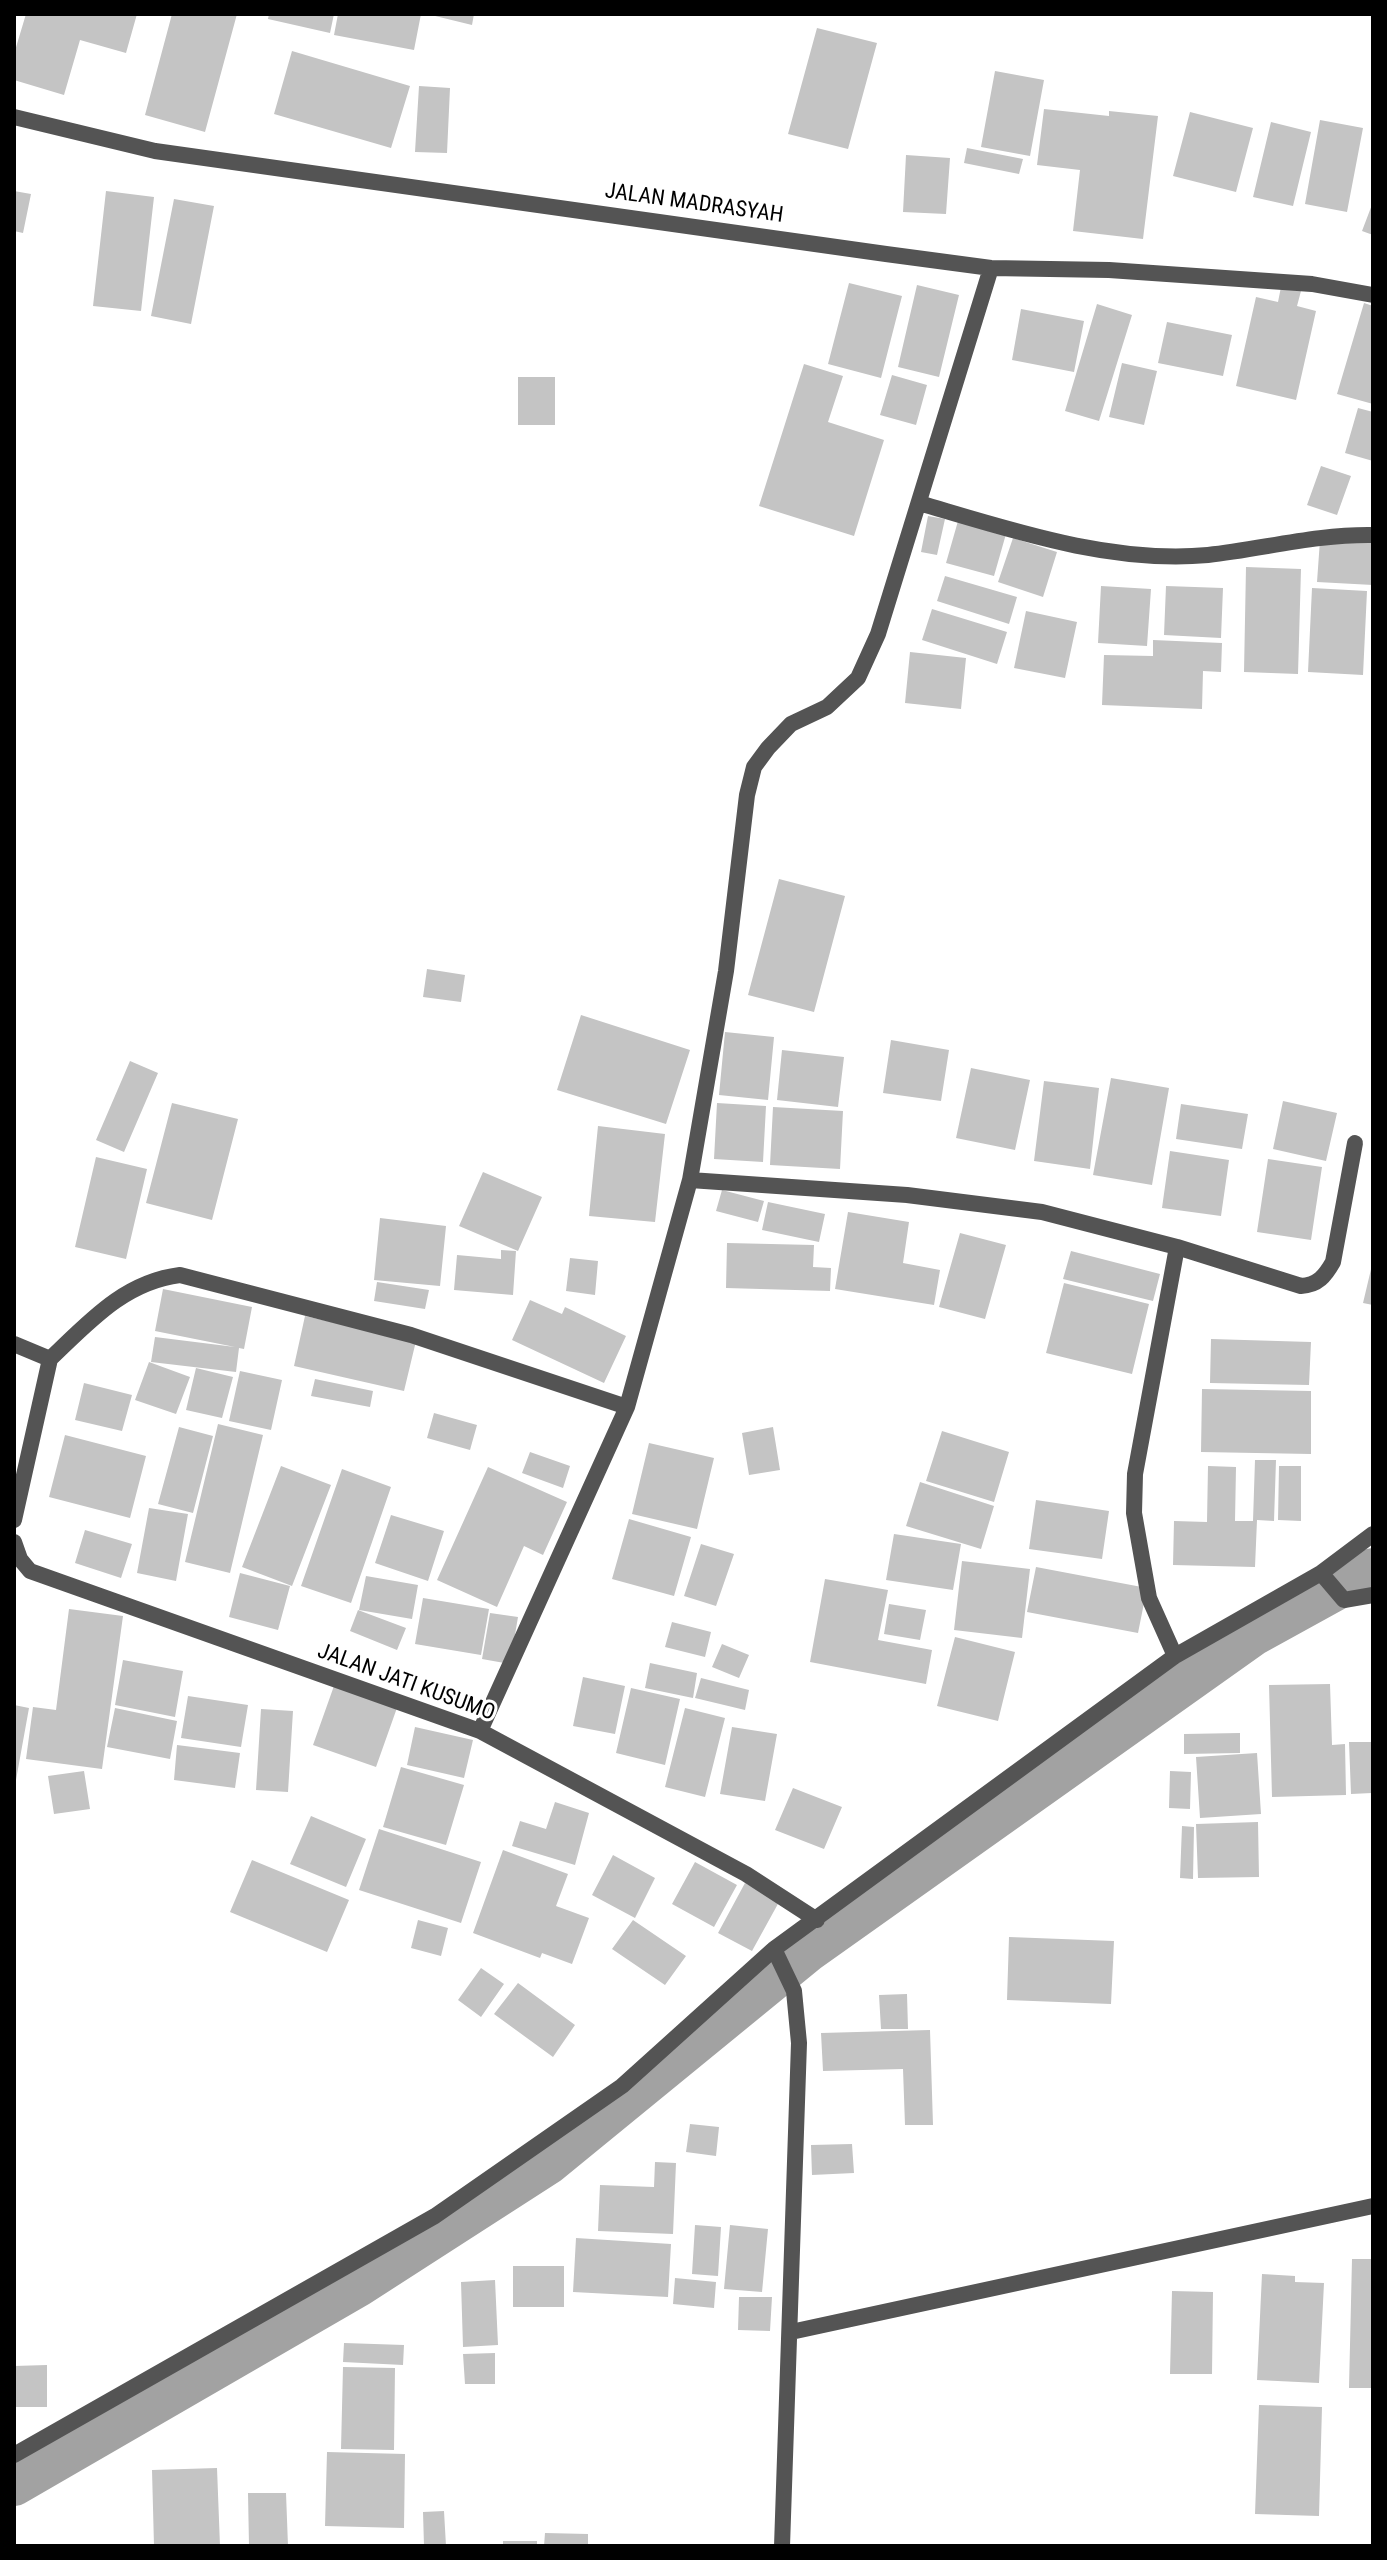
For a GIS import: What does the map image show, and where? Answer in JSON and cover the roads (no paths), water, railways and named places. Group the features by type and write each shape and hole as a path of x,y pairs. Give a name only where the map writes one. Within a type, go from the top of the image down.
{"street":[{"name":"JALAN MADRASYAH","path":"14,117 155,151 991,268 1109,270 1312,284 1373,295"},
{"path":"480,1731 627,1407 690,1180 726,971 747,795 754,767 791,724 827,707 858,678 878,634 991,268"},
{"path":"919,503 1027,535 1156,555 1207,555 1280,543 1373,535"},
{"path":"690,1180 907,1195 1042,1212 1177,1247 1301,1286 1312,1285 1324,1277 1333,1262 1355,1143"},
{"path":"1175,1656 1149,1598 1134,1513 1135,1474 1177,1247"},
{"path":"14,1520 50,1359 111,1302 153,1278 180,1275 411,1335 627,1407"},
{"path":"14,1344 50,1359"},
{"path":"14,2455 435,2216 622,2086 817,1920 1175,1656 1324,1578 1373,1534"},
{"name":"JALAN JATI KUSUMO","path":"14,1542 30,1571 480,1731 746,1874 817,1920"},
{"path":"1324,1578 1344,1600 1373,1595"},
{"path":"777,1956 794,1991 799,2043 782,2546"},
{"path":"791,2332 1373,2206"}],"waterway":[{"path":"14,2485 358,2286 549,2163 807,1952 1255,1634 1373,1569"}]}
